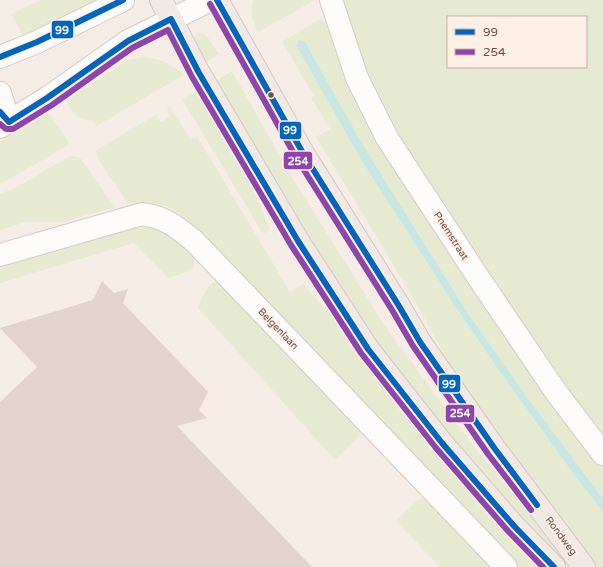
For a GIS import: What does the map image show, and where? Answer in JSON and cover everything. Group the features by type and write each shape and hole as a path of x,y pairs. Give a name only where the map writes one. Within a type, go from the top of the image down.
{"main road":[{"path":"161,0 199,73 298,242 368,349 442,443 514,526 554,567"},
{"name":"Rondweg","path":"217,0 304,156 399,306 420,342 495,449 584,567"}],"street":[{"path":"0,57 37,42 123,0"},
{"path":"0,93 3,120 48,98 128,41 211,0"},
{"name":"Pnemstraat","path":"331,0 356,78 387,138 480,280 556,392 603,454"},
{"name":"Belgenlaan","path":"0,255 142,214 153,216 172,223 194,241 506,567"}],"green space":[{"path":"40,0 95,0 68,18 25,38 11,14"},
{"path":"253,0 315,0 258,32 252,17"},
{"path":"340,0 603,0 603,442 394,134 373,93"},
{"path":"318,20 328,22 595,458 603,468 603,499 524,393 465,309 363,145 305,42 297,42 296,45 360,158 451,300 496,366 575,476 603,512 603,567 597,567 572,538 460,384 414,299 316,137 330,129 311,98 314,96 282,42"},
{"path":"200,32 206,35 219,54 205,63 194,42 196,34"},
{"path":"143,57 165,62 184,75 96,126 93,120 83,120 76,116 66,101 128,60"},
{"path":"232,71 293,179 385,326 471,443 574,567 563,567 530,533 366,334 215,81"},
{"path":"198,90 235,147 270,230 263,234 182,99"},
{"path":"170,107 190,139 197,136 290,292 303,284 353,339 542,567 520,567 188,220 174,210 153,203 128,203 98,159 96,150 156,115 161,122 170,117 167,108"},
{"path":"49,113 67,139 69,143 67,146 0,184 0,142"},
{"path":"70,156 81,159 115,207 63,222 26,222 0,230 0,194 17,187"},
{"path":"144,226 159,230 177,241 194,256 192,270 168,278 134,243 0,283 0,268"},
{"path":"216,281 221,282 358,427 360,432 359,436 335,460 198,308 209,286"},
{"path":"421,498 427,499 493,567 440,567 396,521"}],"water":[{"path":"299,40 305,42 363,145 465,309 524,393 603,499 603,512 575,476 496,366 451,300 360,158 296,45"}],"building":[{"path":"102,281 114,293 128,289 123,303 208,392 199,410 207,418 177,426 312,567 0,567 0,402 37,367 0,328 93,300"}],"transit line":[{"name":"99","path":"0,57 37,42 123,0"},
{"name":"99","path":"217,0 304,155 420,342 495,449 537,505"},
{"name":"254","path":"210,4 297,159 413,346 488,454 531,510"},
{"name":"99","path":"0,112 9,122 47,98 128,41 171,19 199,73 298,241 368,349 442,443 514,526 554,567"},
{"name":"254","path":"0,124 6,129 13,129 52,105 132,48 168,30 192,77 291,245 361,353 436,448 508,531 543,567"}]}
